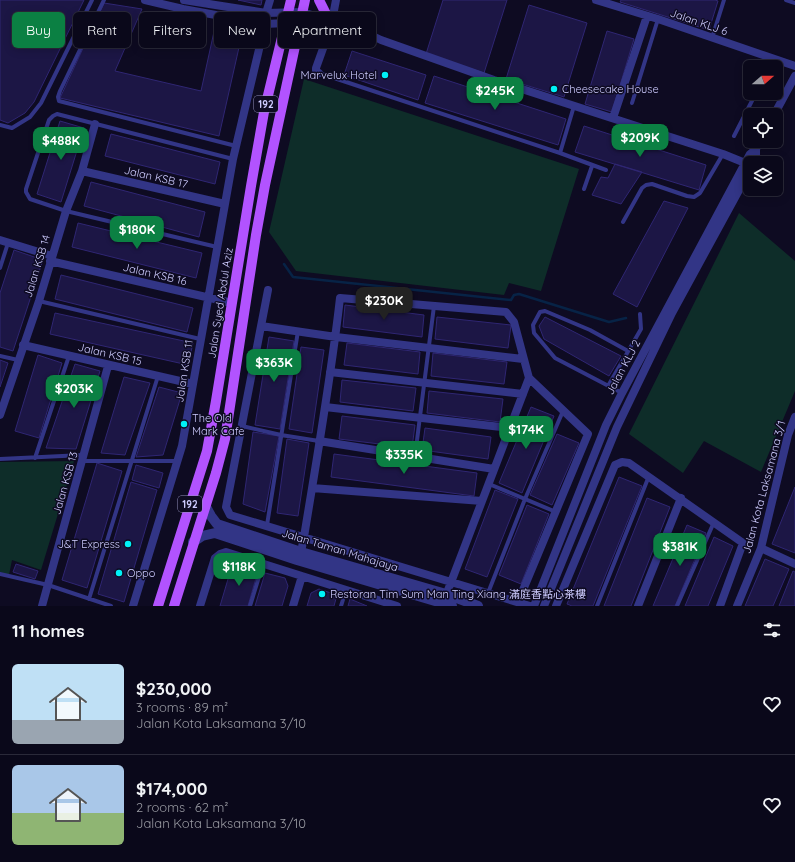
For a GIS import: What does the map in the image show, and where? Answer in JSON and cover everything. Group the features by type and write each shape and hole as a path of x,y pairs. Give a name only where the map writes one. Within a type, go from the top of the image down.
{"main road":[{"name":"Jalan Syed Abdul Aziz","path":"288,12 291,0"},
{"name":"192","path":"302,12 305,0"},
{"path":"319,0 324,12"},
{"name":"Jalan Syed Abdul Aziz","path":"158,606 207,452 264,112 280,48"},
{"name":"192","path":"174,606 225,439 255,242 294,48"}],"street":[{"path":"145,0 214,15"},
{"path":"183,9 185,0 229,3 259,12"},
{"path":"267,12 270,0"},
{"path":"333,12 336,0"},
{"name":"Jalan KLJ 6","path":"596,0 606,1 795,66"},
{"path":"613,118 647,16"},
{"path":"376,39 574,106 723,154 743,162"},
{"name":"Jalan KSB 11","path":"133,606 182,446 233,160 259,48"},
{"path":"319,73 316,71 316,68 323,48"},
{"path":"778,108 795,76"},
{"name":"Jalan KSB 14","path":"0,415 39,301 66,211 82,171 95,124"},
{"name":"Jalan KLJ 2","path":"750,156 750,154 756,148"},
{"name":"Jalan KSB 17","path":"82,171 225,204"},
{"name":"Jalan KLJ 2","path":"534,606 606,425 622,393 743,178"},
{"name":"Jalan KSB 16","path":"4,241 51,258 232,303"},
{"path":"268,290 226,507 227,512 230,515 530,606"},
{"path":"301,552 320,441 336,336 340,298 506,312 514,322 529,378 588,434 518,602"},
{"name":"Jalan KLJ 2","path":"544,606 617,427 669,311"},
{"path":"261,326 523,359"},
{"name":"Jalan KSB 15","path":"23,345 108,366 193,384"},
{"name":"Jalan KSB 13","path":"42,606 108,366"},
{"path":"330,372 523,394"},
{"path":"447,601 451,582 529,378"},
{"path":"325,407 510,428"},
{"name":"Jalan Kota Laksamana 3/1","path":"737,606 761,548 795,418"},
{"path":"320,441 494,468"},
{"path":"556,606 615,465 622,462 629,463 649,476 744,543 720,606"},
{"path":"312,488 482,501"},
{"path":"638,606 681,498"},
{"name":"Jalan Taman Mahajaya","path":"206,505 217,524 447,601 478,606"},
{"name":"Jalan Taman Mahajaya","path":"193,542 202,536 215,533 297,560 389,582"},
{"path":"761,548 795,564"},
{"path":"200,606 215,558 226,552 346,590 382,604 396,606"},
{"path":"293,606 302,576"},
{"path":"382,604 389,582"}],"lane":[{"path":"0,124 12,128 30,117 41,103 92,0"},
{"path":"104,0 60,91 58,96 60,101 236,146"},
{"path":"712,38 724,0"},
{"path":"786,0 795,3"},
{"path":"632,103 658,19"},
{"path":"319,73 560,153 606,170"},
{"path":"734,136 752,100"},
{"path":"560,153 574,106"},
{"path":"217,247 66,211 30,199 26,189 49,120 57,114 233,160"},
{"path":"623,222 642,188 646,185 652,184 686,196 694,197 700,193 723,154"},
{"path":"584,189 592,166"},
{"path":"0,268 4,241"},
{"path":"39,301 200,339"},
{"path":"415,456 434,306"},
{"path":"622,393 554,358 534,333 533,325 540,312 545,311 590,330 628,351"},
{"path":"608,386 641,329 640,314"},
{"path":"267,525 298,331"},
{"path":"0,356 18,360"},
{"path":"36,458 69,356"},
{"path":"89,599 158,376"},
{"path":"488,593 525,499 563,411"},
{"path":"242,426 281,435 320,441"},
{"path":"0,459 83,458 131,462 178,461"},
{"path":"597,606 649,476"},
{"path":"488,484 556,512"},
{"path":"677,606 714,522"},
{"path":"250,606 263,564"},
{"path":"0,574 48,585 111,606"},
{"path":"341,606 346,590"}],"green space":[{"path":"304,79 579,169 541,291 509,283 504,295 296,271 269,232"},
{"path":"739,213 795,261 795,391 761,472 704,441 683,473 629,434"},
{"path":"74,461 41,570 12,560 9,575 0,572 0,462"}],"building":[{"path":"0,0 84,0 78,12 73,12 73,22 65,39 65,12 12,12 12,48 60,48 34,102 25,113 8,123 0,120"},
{"path":"238,0 262,0 261,5"},
{"path":"443,0 507,0 484,73 426,54"},
{"path":"621,0 718,1 709,30 620,2"},
{"path":"104,3 142,9 139,12 139,16 131,34 131,12 100,12"},
{"path":"529,5 587,23 564,97 506,79"},
{"path":"607,31 634,39 612,112 585,104"},
{"path":"214,32 214,48 239,48 219,136 60,98 83,48 125,48 115,71 201,91"},
{"name":"Marvelux Hotel","path":"352,51 426,75 418,100 344,75"},
{"path":"434,76 566,119 558,145 425,103"},
{"path":"60,121 84,128 61,202 37,194"},
{"path":"584,126 706,165 699,190 575,152"},
{"path":"111,134 220,162 215,184 105,156"},
{"path":"615,164 642,172 621,204 592,195 601,177 608,178"},
{"path":"91,182 205,212 199,237 84,206"},
{"path":"664,201 688,208 637,307 613,294"},
{"path":"78,223 202,253 196,278 72,247"},
{"path":"14,250 43,260 13,351 0,347 0,293"},
{"path":"61,275 193,308 187,332 55,299"},
{"path":"345,305 424,315 422,337 343,327"},
{"path":"55,313 193,343 188,365 50,334"},
{"path":"437,317 511,325 508,348 435,339"},
{"path":"545,317 621,356 609,376 544,339 539,326"},
{"path":"269,337 294,341 280,429 255,425"},
{"path":"347,343 420,352 418,374 344,365"},
{"path":"301,347 324,350 312,433 289,429"},
{"path":"433,353 507,362 504,384 431,376"},
{"path":"38,355 62,363 39,438 15,431"},
{"path":"0,360 8,363 0,387"},
{"path":"75,364 100,371 76,449 46,448"},
{"path":"124,377 150,383 125,455 101,453"},
{"path":"342,380 416,388 413,411 340,402"},
{"path":"159,387 182,393 163,455 136,457"},
{"path":"429,391 503,399 500,422 427,413"},
{"path":"531,407 554,416 522,493 499,483"},
{"path":"342,416 415,425 412,448 339,439"},
{"path":"425,428 491,437 488,459 422,450"},
{"path":"253,432 279,436 265,512 243,504"},
{"path":"557,434 579,443 552,505 530,495"},
{"path":"287,439 309,443 298,516 277,513"},
{"path":"334,454 477,473 474,496 331,477"},
{"path":"97,463 122,471 87,588 62,580"},
{"path":"136,465 163,473 159,488 132,480"},
{"path":"619,477 642,486 593,606 572,606 567,604"},
{"path":"131,482 157,490 124,602 98,594"},
{"path":"795,487 795,553 772,544"},
{"path":"495,490 518,499 487,577 465,569"},
{"path":"647,498 670,507 631,606 604,606"},
{"path":"527,505 549,514 521,584 499,575"},
{"path":"687,525 706,533 675,606 653,606"},
{"path":"714,537 733,546 708,606 685,606"},
{"path":"765,559 789,569 773,606 745,606"},
{"path":"16,564 38,571 35,579 13,572"},
{"path":"239,565 258,571 248,606 220,606 231,569"},
{"path":"793,571 795,572 795,606 779,606"},
{"path":"265,573 285,578 288,586 282,606 255,606"},
{"path":"319,589 337,595 334,606 307,606 311,593"},
{"path":"350,599 367,606 348,606"}],"waterway":[{"path":"284,264 293,277 511,300 514,295 519,294 609,322 626,318"}],"place":[{"name":"Marvelux Hotel","path":"385,75"},
{"name":"Cheesecake House","path":"554,89"},
{"name":"The Old Mark Cafe","path":"184,424"},
{"name":"J&T Express","path":"128,544"},
{"name":"Oppo","path":"119,573"},
{"name":"Restoran Tim Sum Man Ting Xiang 滿庭香點心茶樓","path":"322,594"}]}
